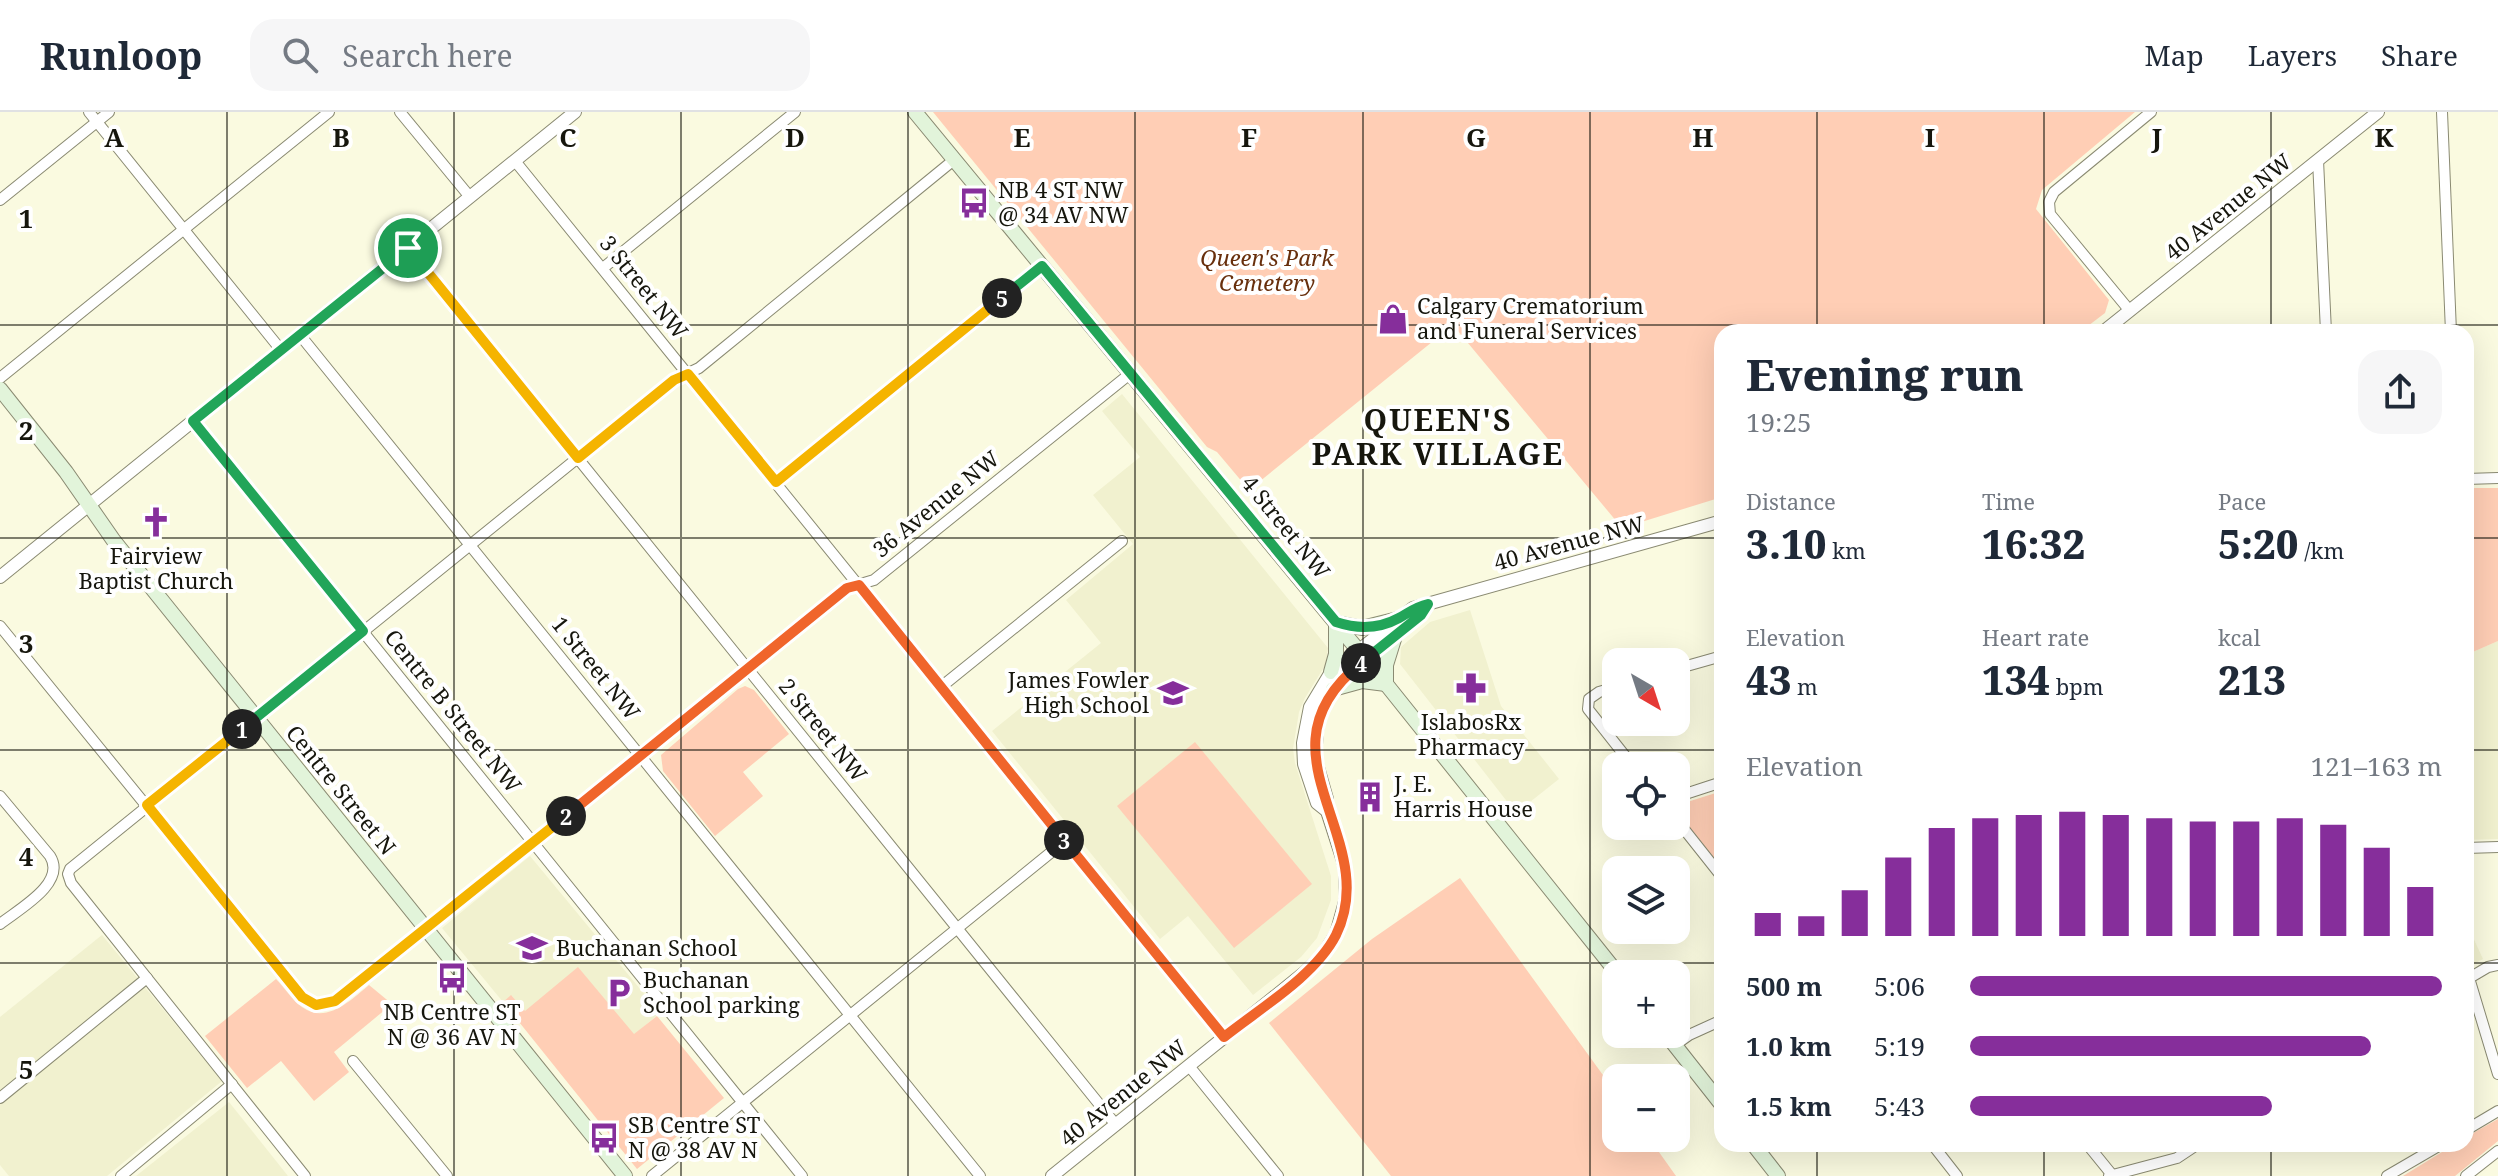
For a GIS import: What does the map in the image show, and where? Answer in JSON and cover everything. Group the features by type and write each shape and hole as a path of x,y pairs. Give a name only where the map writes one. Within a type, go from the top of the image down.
{"main road":[{"name":"4 Street NW","path":"915,112 1336,622 1607,960"},
{"name":"Centre Street N","path":"0,389 114,541 625,1176"},
{"path":"1331,672 1336,654 1336,622 1362,628 1398,619"},
{"path":"1333,689 1362,681 1386,684 1386,665 1395,636"},
{"path":"1676,1048 1714,1095"},
{"path":"1759,1152 1778,1176"}],"street":[{"path":"89,112 281,350"},
{"path":"0,200 109,112"},
{"path":"0,378 329,112"},
{"path":"400,112 470,197"},
{"path":"0,577 575,112"},
{"path":"603,268 795,112"},
{"path":"2130,311 2050,214 2049,202 2054,192 2151,112"},
{"path":"2442,112 2451,324"},
{"name":"40 Avenue NW","path":"2113,324 2375,113"},
{"path":"305,1176 71,883 68,874 73,866 674,380 699,368 955,159"},
{"path":"2318,160 2324,324"},
{"name":"3 Street NW","path":"515,161 1224,1037"},
{"name":"2 Street NW","path":"408,248 1116,1125"},
{"path":"776,482 1042,266"},
{"name":"1 Street NW","path":"300,335 980,1176"},
{"name":"36 Avenue NW","path":"147,805 302,997 316,1005 335,1001 847,588 874,580 1131,373"},
{"name":"Centre B Street NW","path":"193,421 802,1176"},
{"path":"2474,479 2498,478"},
{"name":"40 Avenue NW","path":"1052,1176 1314,965 1336,934 1344,910 1346,877 1317,766 1314,744 1318,719 1333,689 1398,619 1413,608 1714,523"},
{"path":"941,687 1122,541"},
{"name":"40 Avenue NW","path":"1327,811 1317,803 1304,764 1303,743 1310,707 1331,672 1395,636 1421,615 1428,604"},
{"path":"0,626 147,805"},
{"path":"1690,665 1714,658"},
{"path":"1602,691 1589,699 1588,709 1602,727"},
{"path":"1609,736 1622,752"},
{"path":"1690,792 1714,785"},
{"path":"0,796 50,856 54,873 46,887 0,924"},
{"path":"1690,837 1714,867"},
{"path":"652,1176 1065,841"},
{"path":"2474,848 2498,847"},
{"path":"2474,975 2498,965"},
{"path":"0,1098 147,978"},
{"path":"2474,998 2498,1074"},
{"path":"1690,1035 1714,1024"},
{"path":"353,1061 447,1176"},
{"path":"1189,1066 1276,1176"},
{"path":"121,1176 232,1084"},
{"path":"2474,1125 2498,1111"},
{"path":"2466,1176 2498,1151"},
{"path":"1938,1152 1957,1176"},
{"path":"2093,1152 2111,1176 2177,1158 2186,1152"},
{"path":"2387,1176 2428,1152"}],"shaded area":[{"name":"James Fowler High School","path":"1122,394 1328,648 1326,664 1299,712 1293,749 1331,876 1331,900 1317,938 1301,957 1253,995 1188,916 1160,939 992,731 1101,643 1066,600 1133,544 1093,495 1140,457 1102,411"},
{"path":"1470,610 1501,706 1559,779 1516,813 1400,664 1401,647 1430,622"},
{"path":"2498,641 2498,839 2474,840 2474,652"},
{"name":"Buchanan School","path":"530,856 660,1013 634,1035 524,1011 512,996 503,1002 442,928"},
{"path":"102,935 222,1081 107,1176 9,1176 0,1165 0,1017"},
{"path":"2474,940 2483,959 2474,964"},
{"path":"229,1102 288,1176 136,1176"}],"green space":[{"name":"Queen's Park Cemetery","path":"933,112 2135,112 2042,190 2036,209 2109,300 2105,313 2091,324 1714,324 1714,499 1622,528 1453,325 1249,490 1217,452 1207,447"},
{"path":"2474,488 2498,488 2498,641 2474,652"},
{"path":"745,686 754,690 789,734 743,772 763,796 715,836 663,771 661,755"},
{"path":"1195,742 1312,884 1234,948 1117,806"},
{"path":"1714,794 1714,858 1690,828 1690,801"},
{"path":"1460,878 1602,1074 1602,1152 1659,1152 1676,1176 1391,1176 1269,1023 1372,939"},
{"path":"578,967 634,1034 657,1016 724,1098 637,1169 503,1002 511,995 525,1011"},
{"path":"276,979 298,1004 311,1012 329,1012 338,1008 369,985 392,1004 334,1052 349,1072 314,1101 281,1061 247,1088 205,1036"},
{"path":"2498,1119 2498,1141 2455,1176 2403,1176 2442,1152 2474,1152 2474,1132"}],"place":[{"name":"NB 4 ST NW @ 34 AV NW","path":"974,203"},
{"name":"Calgary Crematorium and Funeral Services","path":"1393,319"},
{"name":"Fairview Baptist Church","path":"156,522"},
{"name":"IslabosRx Pharmacy","path":"1471,688"},
{"name":"James Fowler High School","path":"1173,693"},
{"name":"J. E. Harris House","path":"1370,797"},
{"name":"Buchanan School","path":"532,948"},
{"name":"NB Centre ST N @ 36 AV N","path":"452,978"},
{"name":"Buchanan School parking","path":"619,993"},
{"name":"SB Centre ST N @ 38 AV N","path":"604,1138"}],"district":[{"name":"QUEEN'S PARK VILLAGE","path":"1438,438"}],"route":[{"path":"408,248 578,458 674,380 688,374 776,482 1042,266 1336,622 1362,628 1398,619 1413,608 1428,604 1421,615 1344,677 1333,689 1318,719 1315,757 1327,799 1327,811 1343,858 1347,886 1341,921 1322,956 1224,1037 859,585 847,588 335,1001 326,1005 308,1002 147,805 363,631 193,421 408,248"}]}
